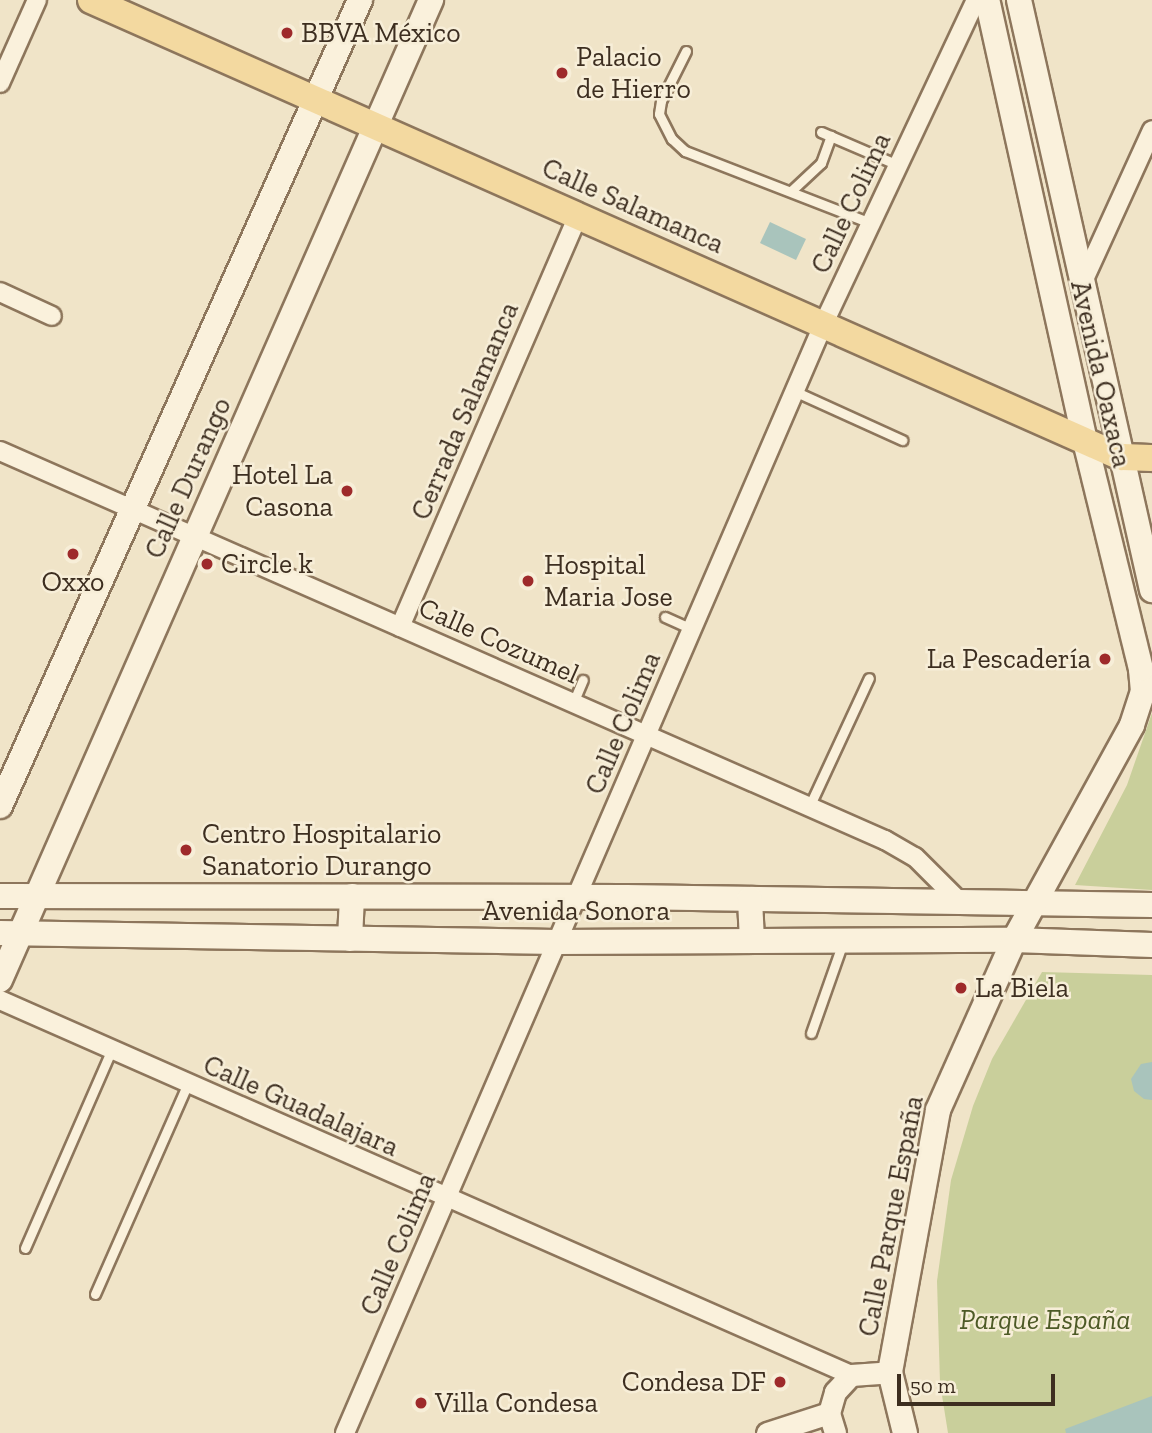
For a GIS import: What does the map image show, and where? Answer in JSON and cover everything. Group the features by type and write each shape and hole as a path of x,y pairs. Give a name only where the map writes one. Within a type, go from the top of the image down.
{"main road":[{"name":"Calle Salamanca","path":"91,0 1121,457 1152,458"},
{"name":"Calle Durango","path":"0,806 360,0"},
{"name":"Calle Durango","path":"0,980 10,933 36,896 431,0"},
{"name":"Avenida Oaxaca","path":"987,0 1085,441 1141,669 1143,692 1132,725 1014,940"},
{"name":"Avenida Oaxaca","path":"1019,0 1081,286 1152,590"},
{"name":"Avenida Sonora","path":"0,896 750,898 1152,905"},
{"path":"350,939 352,896"},
{"path":"750,898 752,940"},
{"path":"887,940 888,901"},
{"name":"Avenida Sonora","path":"10,933 556,942 1014,940 1152,945"},
{"name":"Calle Parque España","path":"905,1433 890,1372 938,1110 1014,940"}],"street":[{"path":"0,83 37,0"},
{"name":"Calle Colima","path":"345,1433 823,325 975,0"},
{"path":"1081,286 1152,130"},
{"name":"Cerrada Salamanca","path":"401,626 578,216"},
{"path":"0,292 52,316"},
{"name":"Calle Cozumel","path":"0,451 885,840 915,857 961,903"},
{"name":"Calle Guadalajara","path":"0,1000 850,1376"},
{"path":"767,1433 832,1423 835,1392 850,1376 890,1372"}],"lane":[{"path":"686,51 661,101 659,114 671,139 685,151 870,223"},
{"path":"821,132 898,165"},
{"path":"791,191 821,163 831,136"},
{"path":"794,391 902,440"},
{"path":"665,617 692,629"},
{"path":"809,807 869,678"},
{"path":"573,702 583,680"},
{"path":"811,1033 843,940"},
{"path":"24,1248 111,1051"},
{"path":"95,1294 187,1085"}],"green space":[{"path":"1152,713 1152,890 1075,885 1127,785"},
{"name":"Parque España","path":"1042,972 1152,975 1152,1433 948,1433 940,1383 937,1281 951,1180 973,1106 992,1059"}],"water":[{"path":"770,222 806,239 796,260 760,243"},
{"path":"1152,1062 1152,1100 1144,1099 1134,1091 1131,1079 1141,1064"},
{"path":"1152,1396 1152,1433 1066,1433 1065,1429"}],"place":[{"name":"BBVA México","path":"287,33"},
{"name":"Palacio de Hierro","path":"562,73"},
{"name":"Hotel La Casona","path":"347,491"},
{"name":"Oxxo","path":"73,554"},
{"name":"Circle k","path":"207,564"},
{"name":"Hospital Maria Jose","path":"528,581"},
{"name":"La Pescadería","path":"1105,659"},
{"name":"Centro Hospitalario Sanatorio Durango","path":"186,850"},
{"name":"La Biela","path":"961,988"},
{"name":"Condesa DF","path":"780,1382"},
{"name":"Villa Condesa","path":"421,1403"}]}
